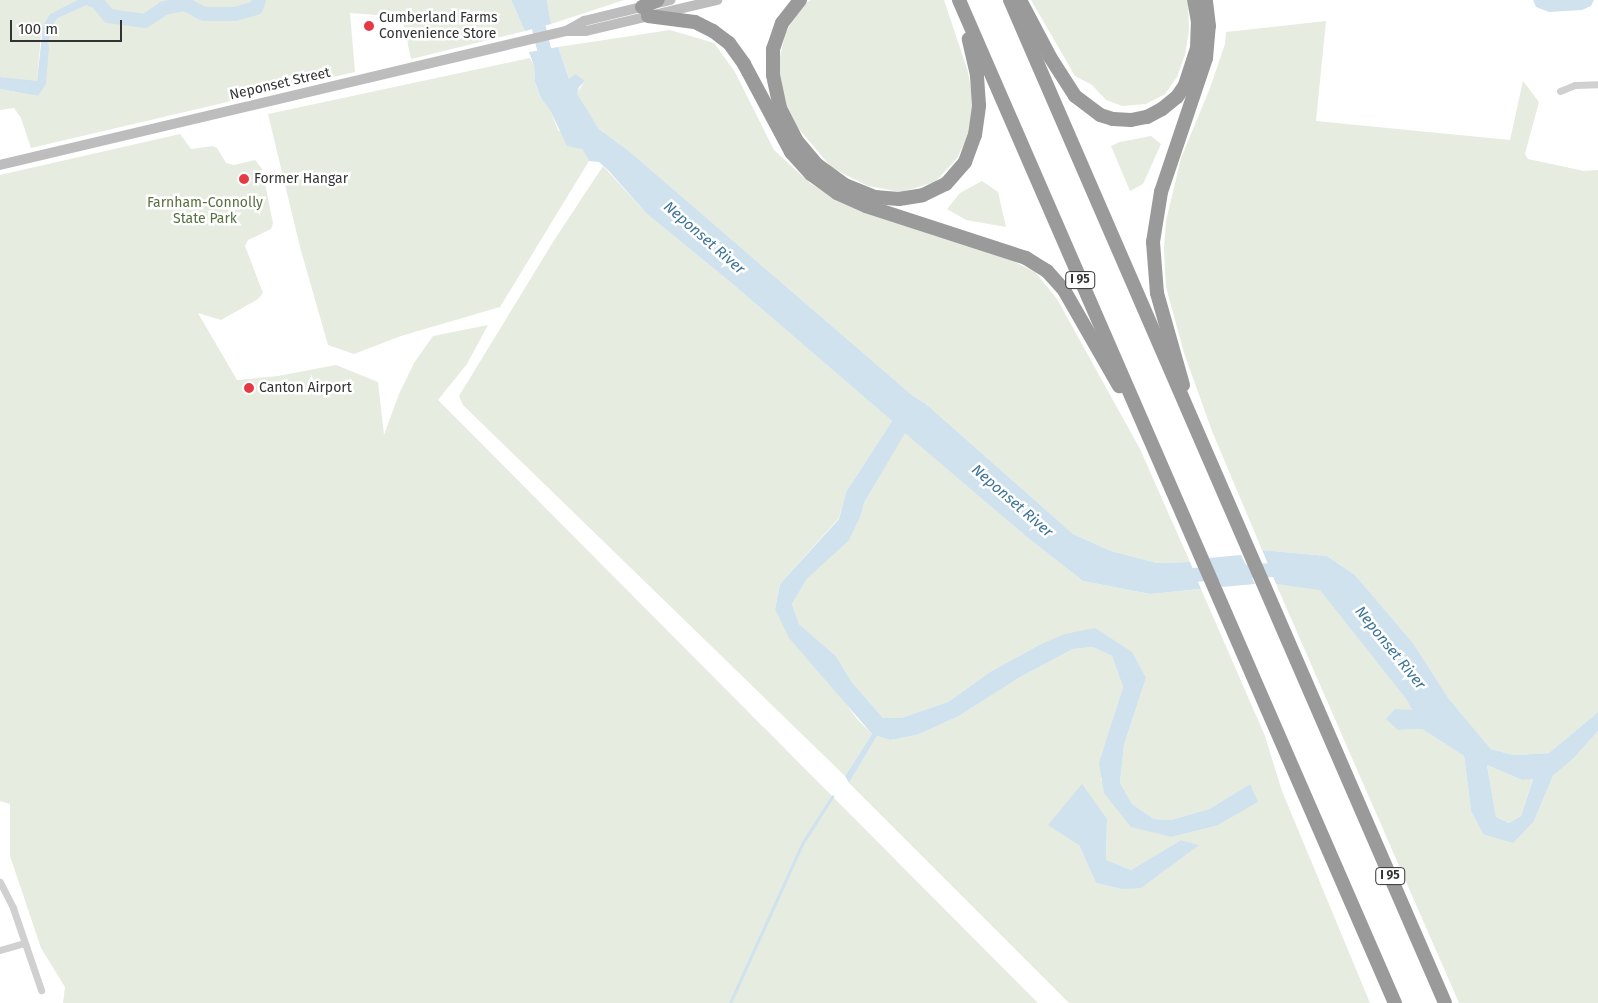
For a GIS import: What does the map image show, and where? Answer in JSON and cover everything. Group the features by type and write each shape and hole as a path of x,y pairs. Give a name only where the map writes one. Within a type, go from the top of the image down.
{"highway":[{"path":"645,12 658,0"},
{"path":"800,0 784,19 773,49 773,80 784,119 804,151 830,175 860,192 889,199 913,198 942,186 959,170 971,148 978,123 979,99 976,68 961,6"},
{"name":"I 95","path":"1010,0 1445,1003"},
{"path":"1020,0 1050,57 1075,96 1100,115 1113,119 1131,120 1147,117 1162,109 1174,100 1185,85 1198,42 1194,0"},
{"path":"1189,413 1179,366 1157,293 1153,242 1157,211 1163,186 1206,58 1209,26 1206,0"},
{"name":"I 95","path":"961,6 1394,1003"},
{"path":"645,12 695,22 708,28 729,43 742,60 791,152 811,174 832,190 866,206 1026,258 1047,271 1064,290 1111,375 1141,420"}],"main road":[{"name":"Neponset Street","path":"645,12 670,0"},
{"name":"Neponset Street","path":"0,165 566,31 584,21 717,0"}],"street":[{"path":"1560,91 1575,85 1598,84"},
{"path":"0,882 13,908 41,990"},
{"path":"0,950 24,943"}],"green space":[{"path":"0,0 77,0 50,14 41,35 37,81 0,77"},
{"path":"98,0 511,0 525,31 411,59 402,17 350,13 355,72 31,148 21,118 14,108 0,110 0,89 38,96 54,23 58,18 92,3 110,20 104,6"},
{"path":"547,0 624,0 551,24"},
{"path":"811,0 944,0 968,72 974,107 971,130 957,158 935,182 901,192 868,186 832,168 798,128 783,97 778,65 786,32 802,5"},
{"path":"1031,0 1188,0 1189,30 1185,55 1177,77 1165,94 1146,104 1122,106 1106,100 1092,85 1075,76"},
{"path":"1326,21 1316,121 1510,140 1523,81 1539,102 1525,154 1528,159 1584,171 1598,170 1598,712 1549,753 1513,755 1491,749 1449,699 1413,643 1355,575 1327,556 1262,550 1212,431 1184,353 1166,287 1164,249 1166,221 1181,158 1210,88 1225,44 1226,32"},
{"path":"670,30 714,43 735,72 774,150 811,184 847,205 1013,261 1035,272 1057,299 1140,449 1190,562 1157,563 1111,551 1073,534 926,404 913,396 629,151 599,129 576,94 585,81 569,79 558,47"},
{"path":"530,58 534,66 535,82 541,98 551,112 558,130 582,149 589,161 500,307 401,336 354,354 328,345 300,247 268,114"},
{"name":"Farnham-Connolly State Park","path":"180,134 191,149 213,146 217,148 226,163 234,165 255,160 262,169 273,223 271,229 248,240 245,246 263,293 258,299 221,320 198,313 237,380 278,376 336,365 378,382 384,435 399,394 414,363 433,336 488,325 467,364 438,400 1038,1003 63,1003 65,987 41,948 10,856 10,804 0,801 0,175"},
{"path":"1151,136 1161,144 1143,184 1130,191 1111,146 1120,142"},
{"path":"603,166 647,214 729,281 892,421 846,492 839,518 780,584 775,609 858,720 872,734 845,776 463,405 459,396 553,242"},
{"path":"982,181 998,192 1006,227 966,220 947,209 960,193"},
{"path":"905,432 1028,538 1083,581 1150,594 1201,589 1265,736 1282,791 1370,1003 1069,1003 849,783 877,736 890,740 917,735 959,716 1022,676 1073,649 1093,647 1112,656 1123,687 1113,719 1101,780 1172,837 1216,826 1250,784 1209,809 1171,820 1154,819 1132,804 1120,783 1124,745 1146,678 1095,628 1039,645 990,672 948,702 901,718 883,718 851,681 836,656 799,624 792,604 807,579 849,539 861,515 864,503","holes":["1107,819 1106,860 1131,870 1181,840 1198,845 1121,889 1096,883 1079,845"]},
{"path":"1276,584 1320,589 1406,699 1412,710 1398,730 1422,729 1464,756 1471,811 1483,834 1534,821 1553,776 1574,758 1598,731 1598,1003 1459,1003"},
{"path":"1487,765 1522,780 1533,778 1521,816 1509,823 1496,817"}],"water":[{"path":"77,0 98,0 113,20 110,20 92,3 58,18 54,23 48,44 46,84 38,96 0,89 0,77 37,81 43,26 50,14"},
{"path":"511,0 547,0 551,24 525,31"},
{"path":"1533,0 1594,0 1591,6 1582,10 1549,12 1536,7"},
{"path":"558,47 569,79 575,74 585,81 579,87 577,94 599,129 629,151 913,396 926,404 1073,534 1111,551 1157,563 1190,562 1201,589 1150,594 1083,581 1028,538 905,433 864,503 861,515 849,540 807,579 792,604 799,624 836,656 851,681 883,718 901,718 948,702 990,672 1039,645 1065,634 1095,628 1132,652 1146,678 1124,745 1120,783 1132,804 1154,819 1171,820 1209,809 1250,784 1258,802 1216,826 1172,837 1131,827 1104,793 1099,763 1123,687 1112,656 1093,647 1073,649 1022,676 959,716 917,735 890,740 877,736 849,783 845,776 872,734 789,638 775,609 780,584 839,519 846,492 892,421 729,281 647,214 599,162 589,161 582,149 567,146 551,112 541,98 535,82 534,66 529,52"},
{"path":"1262,550 1327,556 1355,575 1413,643 1449,699 1491,749 1513,755 1549,753 1598,712 1598,731 1574,758 1553,776 1534,821 1513,843 1483,834 1471,811 1464,756 1422,729 1398,730 1386,719 1395,709 1412,710 1406,699 1320,590 1276,584","holes":["1487,765 1522,780 1533,779 1521,816 1509,823 1496,817"]},
{"path":"1241,555 1255,584 1222,587 1209,558"},
{"path":"1082,784 1107,819 1106,860 1131,870 1181,840 1199,845 1141,888 1121,889 1096,883 1079,845 1048,825"}],"pier":[{"path":"1261,548 1277,587 1274,585 1260,551"}],"waterway":[{"path":"92,0 96,1 109,16 145,21 164,8 185,4 204,14 235,14 256,8 259,0"},
{"name":"Neponset River","path":"532,0 548,65"},
{"name":"Neponset River","path":"1177,576 1287,569"},
{"path":"730,1003 802,844 832,797"}],"place":[{"name":"Cumberland Farms Convenience Store","path":"369,26"},
{"name":"Former Hangar","path":"244,179"},
{"name":"Canton Airport","path":"249,388"}]}
